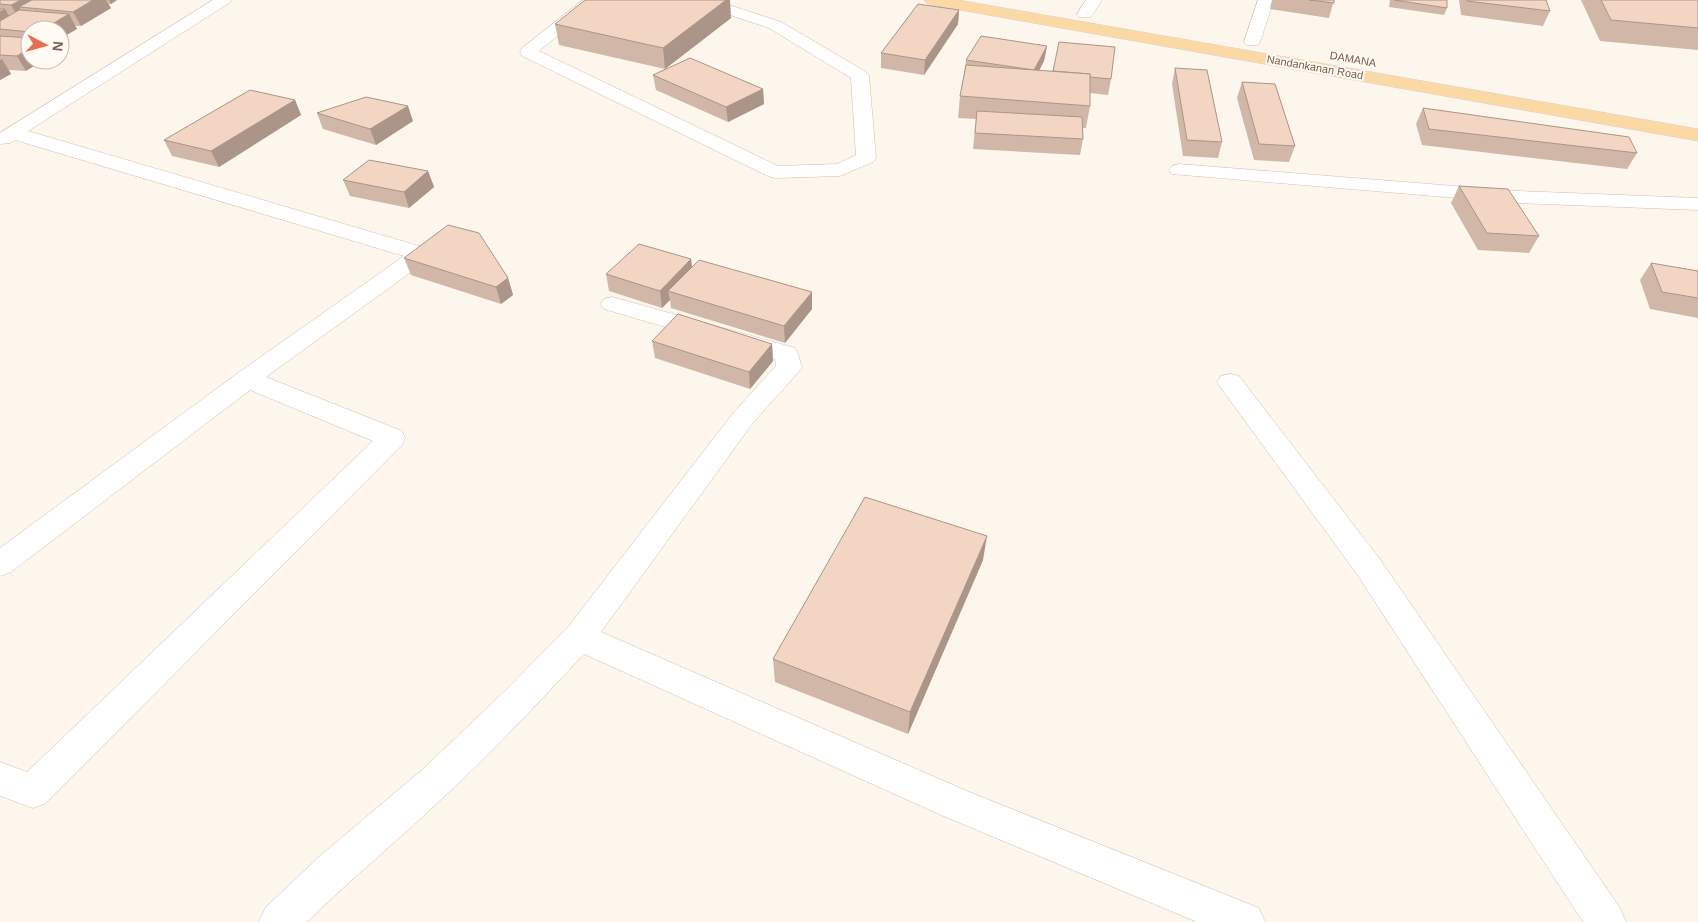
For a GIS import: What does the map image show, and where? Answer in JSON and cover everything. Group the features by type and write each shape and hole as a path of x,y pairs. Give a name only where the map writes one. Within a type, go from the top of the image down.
{"main road":[{"name":"Nandankanan Road","path":"932,0 1698,135"},
{"name":"DAMANA","path":"1008,0 1090,7 1252,42 1679,115"}],"street":[{"path":"6,137 224,0"},
{"path":"593,0 528,52 776,172 840,170 866,158 860,76 775,25 699,0"},
{"path":"1252,42 1266,0"},
{"path":"0,564 247,379 421,254 6,137"},
{"path":"1179,170 1517,197 1698,204"},
{"path":"279,922 335,868 434,782 519,700 579,637 743,418 789,368 786,354 612,304"},
{"path":"0,779 33,791 392,438 247,379"},
{"path":"1230,382 1368,566 1606,922"},
{"path":"579,637 954,803 1245,922"}],"building":[{"path":"0,0 21,0 11,5 0,4"},
{"path":"32,0 93,0 73,12 19,7"},
{"path":"585,0 726,0 663,48 555,24"},
{"path":"1309,0 1334,0 1334,3"},
{"path":"1394,0 1447,0 1447,8"},
{"path":"1546,0 1550,11 1467,1"},
{"path":"1601,0 1698,0 1698,28 1611,20"},
{"path":"918,4 959,10 925,60 881,53"},
{"path":"19,10 69,14 59,20 20,20 20,31 0,29 0,21"},
{"path":"0,36 20,37 20,54 17,56 0,55"},
{"path":"981,36 1047,46 1034,70 966,60"},
{"path":"1059,42 1115,47 1111,79 1090,77 1090,74 1053,71"},
{"path":"690,58 763,89 726,107 653,75"},
{"path":"966,65 1090,74 1090,106 960,96"},
{"path":"1175,68 1207,70 1222,142 1187,140"},
{"path":"1242,82 1275,84 1295,146 1259,144"},
{"path":"250,90 295,100 211,151 164,140"},
{"path":"366,97 408,106 370,129 317,113"},
{"path":"1423,108 1629,137 1637,153 1429,129"},
{"path":"977,111 1082,117 1083,139 975,133"},
{"path":"369,160 428,171 404,192 343,180"},
{"path":"1459,186 1508,189 1539,236 1487,233"},
{"path":"448,225 479,233 508,278 496,287 404,258"},
{"path":"639,244 691,259 660,291 606,274"},
{"path":"699,260 812,292 784,326 668,291"},
{"path":"1651,263 1698,271 1698,298 1662,292"},
{"path":"678,314 772,344 749,372 652,341"},
{"path":"865,497 987,536 910,712 773,659"}]}
